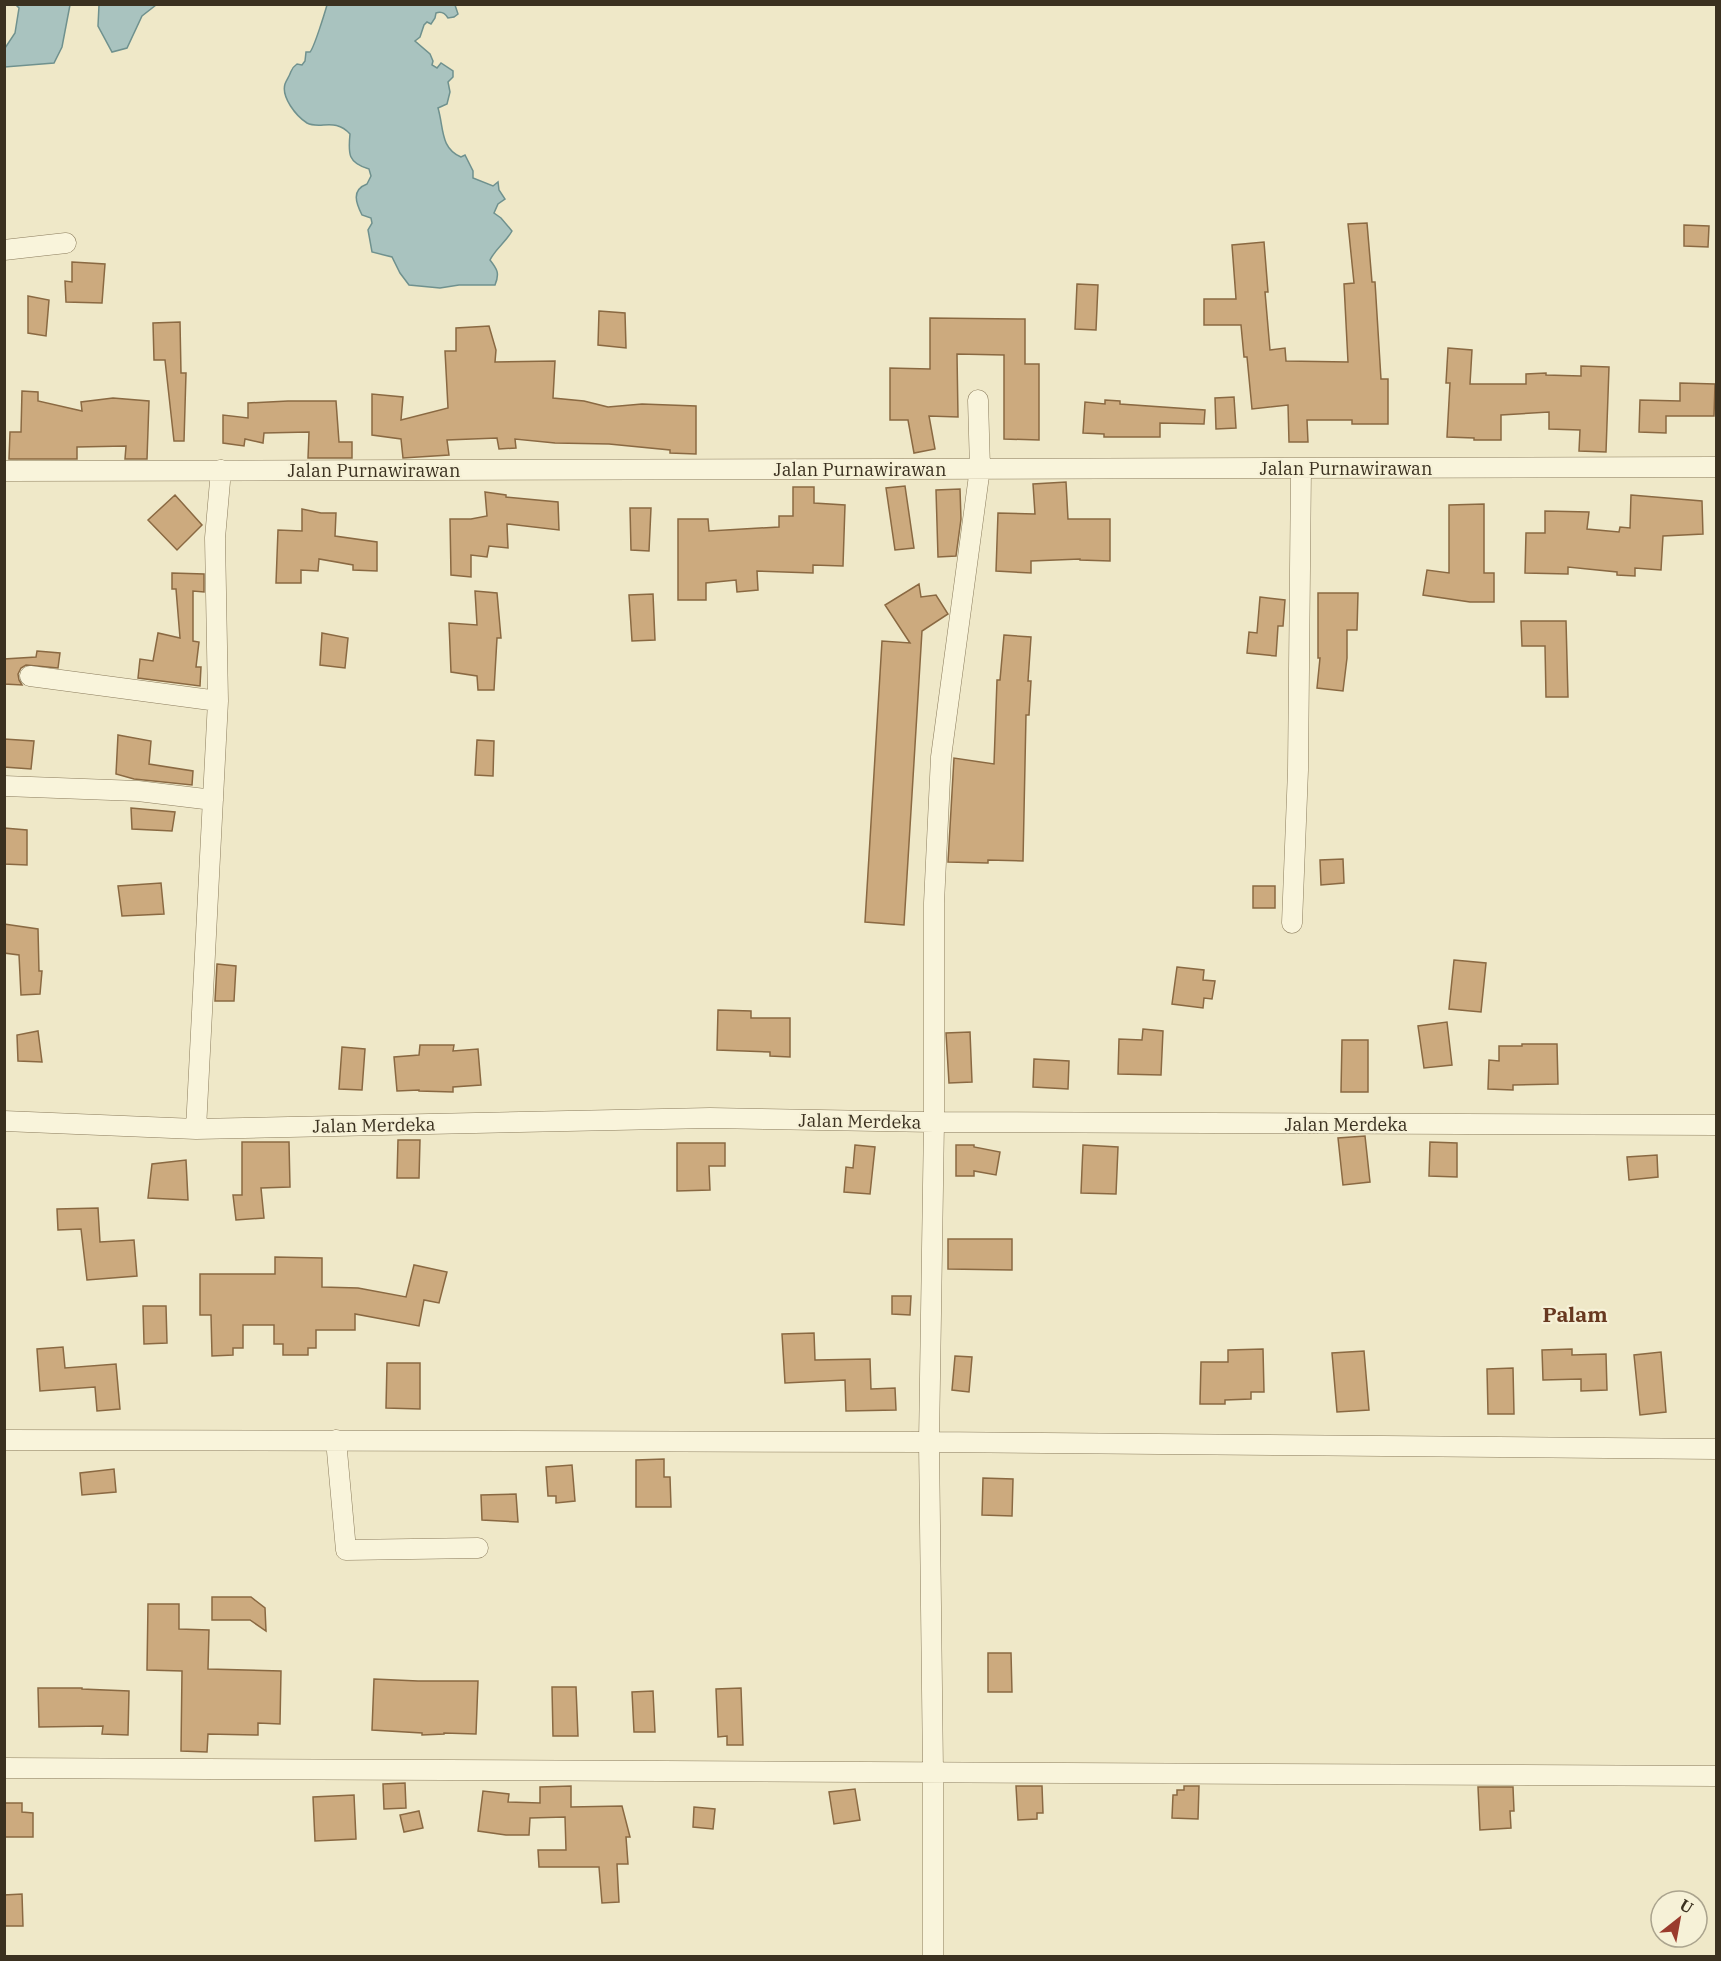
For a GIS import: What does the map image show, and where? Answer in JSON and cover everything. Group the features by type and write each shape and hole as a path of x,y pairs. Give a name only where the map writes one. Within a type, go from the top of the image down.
{"street":[{"path":"4,250 66,243"},
{"path":"933,1956 929,1442 934,1122 934,903 941,757 980,468 978,400"},
{"name":"Jalan Purnawirawan","path":"4,471 1716,467"},
{"path":"1292,922 1298,770 1301,468"},
{"path":"196,1129 218,701 215,538 221,470"},
{"path":"30,676 218,701"},
{"path":"4,786 138,791 213,800"},
{"name":"Jalan Merdeka","path":"4,1122 196,1129 710,1118 934,1122 1716,1125"},
{"path":"4,1440 929,1442 1716,1449"},
{"path":"336,1440 346,1550 478,1548"},
{"path":"4,1768 1716,1776"}],"water":[{"path":"99,4 156,5 142,16 127,48 112,52 98,26"},
{"path":"16,5 70,5 62,47 54,63 5,67 5,48 15,33 19,8"},
{"path":"327,5 455,5 458,14 448,18 443,13 436,13 431,24 427,22 424,25 420,37 415,41 430,54 432,65 437,68 441,63 453,71 453,77 448,82 450,92 447,104 438,108 446,143 454,153 461,157 465,155 473,171 473,178 493,186 498,182 499,190 505,199 498,204 494,213 512,231 490,260 497,271 495,285 459,285 440,288 409,285 392,257 372,252 368,230 372,223 371,218 362,215 356,197 371,176 369,169 357,164 351,157 350,134 339,126 307,123 294,111 285,95 285,84 292,69 297,64 302,65 306,52 312,49"}],"building":[{"path":"1367,223 1372,282 1375,282 1381,379 1388,379 1388,424 1352,424 1352,420 1307,420 1308,442 1289,442 1288,405 1252,409 1241,325 1204,325 1204,299 1236,299 1232,245 1264,242 1270,350 1285,348 1286,361 1348,362 1344,284 1354,283 1348,224"},
{"path":"1684,225 1709,226 1708,247 1684,246"},
{"path":"72,262 105,264 102,303 66,302 65,281 72,282"},
{"path":"1077,284 1098,285 1096,330 1075,329"},
{"path":"28,296 49,300 46,336 28,333"},
{"path":"599,311 625,313 626,348 598,345"},
{"path":"930,318 1025,319 1025,364 1039,364 1039,440 1004,439 1004,355 957,354 958,417 929,416 935,449 914,453 908,420 890,420 890,368 930,369"},
{"path":"180,322 181,373 186,373 184,441 174,441 165,360 154,360 153,323"},
{"path":"489,326 496,350 495,362 555,361 553,398 584,401 608,407 642,404 696,406 696,454 670,453 670,450 609,444 555,443 515,439 516,448 499,449 497,438 447,440 449,455 403,458 401,439 372,435 372,394 403,397 401,420 448,408 445,351 456,351 456,328"},
{"path":"1448,348 1472,350 1470,384 1526,384 1526,374 1581,376 1581,366 1609,367 1606,452 1579,451 1580,430 1549,429 1549,412 1501,415 1501,440 1447,437 1450,383 1446,383"},
{"path":"1680,383 1715,384 1714,416 1666,416 1666,433 1639,432 1640,400 1680,401"},
{"path":"22,391 38,392 38,401 82,411 81,402 113,398 149,401 147,459 125,459 126,446 77,447 77,459 9,459 10,432 21,432"},
{"path":"1234,397 1236,428 1216,429 1215,398"},
{"path":"1105,400 1120,401 1120,404 1205,410 1204,424 1160,423 1160,437 1104,437 1104,434 1083,433 1085,402 1105,404"},
{"path":"336,401 339,442 352,442 352,458 308,458 309,432 264,433 263,443 245,439 244,446 223,443 223,415 248,418 248,403"},
{"path":"1066,482 1068,519 1110,519 1110,561 1080,559 1031,561 1031,573 996,571 998,513 1035,514 1033,484"},
{"path":"905,486 914,548 895,550 886,488"},
{"path":"793,487 814,487 814,503 845,505 843,566 813,565 813,573 757,571 758,590 737,592 736,580 706,583 706,600 678,600 678,519 708,519 709,531 779,527 779,516 793,516"},
{"path":"960,489 961,519 956,556 938,557 936,490"},
{"path":"485,492 506,495 506,497 558,502 559,530 507,524 508,548 489,546 487,557 471,555 471,577 451,575 450,519 487,516"},
{"path":"175,495 202,525 177,550 148,520"},
{"path":"1631,495 1702,501 1703,534 1663,536 1661,570 1635,568 1635,576 1568,567 1568,574 1525,573 1526,533 1545,533 1545,511 1589,512 1587,529 1619,532 1620,527 1630,528"},
{"path":"1484,504 1484,573 1494,573 1494,602 1470,602 1423,595 1427,570 1449,573 1449,505"},
{"path":"630,508 651,508 649,551 631,550"},
{"path":"302,509 336,513 335,536 377,542 377,571 353,570 353,565 319,559 318,571 301,570 301,583 276,583 278,530 302,531"},
{"path":"172,573 204,574 204,592 193,591 193,641 199,642 196,667 201,667 200,686 138,678 140,659 153,661 158,633 180,638 176,589 172,589"},
{"path":"919,584 921,597 936,595 948,614 922,631 904,925 865,922 882,641 910,643 885,605"},
{"path":"475,591 497,593 501,638 497,638 494,690 478,690 477,676 451,672 449,623 477,625"},
{"path":"1318,593 1358,593 1357,630 1347,630 1347,658 1343,691 1317,688 1320,658 1318,658"},
{"path":"653,594 655,640 632,641 629,595"},
{"path":"1260,597 1285,600 1283,626 1278,626 1276,656 1247,653 1249,632 1257,633"},
{"path":"1521,621 1566,621 1568,697 1546,697 1545,646 1522,646"},
{"path":"322,633 348,638 345,668 320,665"},
{"path":"1004,635 1031,637 1028,681 1031,681 1029,715 1026,715 1023,861 948,862 954,758 994,764 997,680 1000,680"},
{"path":"37,651 60,653 58,668 26,665 18,674 22,685 4,684 4,659 36,657"},
{"path":"118,735 151,741 149,764 193,771 192,785 134,779 116,774"},
{"path":"4,739 34,741 31,769 4,767"},
{"path":"477,740 494,741 493,776 475,775"},
{"path":"131,808 175,812 172,831 132,829"},
{"path":"4,828 27,830 27,865 4,864"},
{"path":"1343,859 1344,883 1321,885 1320,860"},
{"path":"161,883 164,914 122,916 118,886"},
{"path":"1253,886 1275,886 1275,908 1253,908"},
{"path":"4,924 38,929 39,971 42,971 40,994 21,995 19,955 4,953"},
{"path":"1454,960 1486,963 1481,1012 1449,1009"},
{"path":"217,964 236,966 234,1001 215,1001"},
{"path":"1177,967 1204,970 1203,980 1215,981 1212,999 1204,998 1203,1008 1172,1004"},
{"path":"718,1010 751,1011 751,1018 790,1018 790,1057 770,1056 770,1052 717,1050"},
{"path":"1447,1022 1452,1065 1424,1068 1418,1026"},
{"path":"1143,1029 1163,1031 1161,1075 1118,1074 1119,1039 1142,1040"},
{"path":"38,1031 42,1062 18,1061 17,1035"},
{"path":"970,1032 972,1082 949,1083 946,1033"},
{"path":"1342,1040 1368,1040 1368,1092 1341,1092"},
{"path":"1522,1044 1557,1044 1558,1084 1513,1085 1513,1090 1488,1089 1489,1060 1499,1061 1499,1046 1522,1046"},
{"path":"420,1045 454,1045 453,1051 478,1049 481,1085 453,1087 453,1092 397,1091 394,1057 419,1055"},
{"path":"342,1047 365,1049 362,1090 339,1089"},
{"path":"1034,1059 1069,1061 1068,1089 1033,1087"},
{"path":"1365,1136 1370,1182 1343,1185 1338,1138"},
{"path":"398,1140 420,1140 419,1178 397,1178"},
{"path":"242,1142 289,1142 290,1187 261,1188 264,1218 236,1220 233,1195 242,1195"},
{"path":"1430,1142 1457,1143 1457,1177 1429,1176"},
{"path":"677,1143 725,1143 725,1166 709,1166 710,1190 677,1191"},
{"path":"855,1145 875,1147 870,1194 844,1192 846,1167 853,1168"},
{"path":"956,1145 974,1145 974,1147 1000,1152 996,1175 974,1171 974,1176 956,1176"},
{"path":"1083,1145 1118,1147 1116,1194 1081,1193"},
{"path":"1657,1155 1658,1177 1629,1180 1627,1157"},
{"path":"186,1160 188,1200 148,1198 152,1164"},
{"path":"98,1208 100,1242 134,1240 137,1276 87,1280 81,1229 58,1230 57,1209"},
{"path":"948,1239 1012,1239 1012,1270 948,1269"},
{"path":"275,1257 322,1258 322,1287 358,1288 406,1297 414,1265 447,1272 439,1303 424,1300 419,1326 355,1314 355,1330 316,1330 316,1348 308,1348 308,1355 283,1355 283,1344 274,1344 274,1325 243,1325 243,1348 233,1348 233,1355 212,1356 211,1315 200,1315 200,1274 275,1274"},
{"path":"892,1296 911,1296 910,1315 892,1314"},
{"path":"143,1306 166,1306 167,1343 144,1344"},
{"path":"814,1333 815,1360 870,1359 871,1389 895,1388 896,1410 846,1411 845,1380 785,1383 782,1334"},
{"path":"63,1347 65,1368 116,1364 120,1409 97,1411 95,1387 40,1391 37,1349"},
{"path":"1263,1349 1264,1392 1251,1392 1251,1399 1225,1400 1225,1404 1200,1404 1201,1362 1228,1362 1228,1350"},
{"path":"1572,1349 1572,1355 1606,1354 1607,1390 1581,1391 1581,1379 1543,1380 1542,1350"},
{"path":"1364,1351 1369,1410 1337,1412 1332,1353"},
{"path":"1661,1352 1666,1412 1640,1415 1634,1355"},
{"path":"955,1356 972,1357 969,1392 952,1390"},
{"path":"387,1363 420,1363 420,1409 386,1408"},
{"path":"1513,1368 1514,1414 1488,1414 1487,1369"},
{"path":"664,1459 664,1477 670,1477 671,1507 636,1507 636,1460"},
{"path":"572,1465 575,1501 556,1503 556,1496 548,1496 546,1467"},
{"path":"114,1469 116,1492 82,1495 80,1473"},
{"path":"983,1478 1013,1479 1012,1516 982,1515"},
{"path":"516,1494 518,1522 482,1520 481,1495"},
{"path":"212,1597 251,1597 265,1608 266,1631 250,1620 212,1620"},
{"path":"148,1604 179,1604 179,1629 209,1630 208,1669 281,1671 280,1724 258,1723 258,1735 208,1734 207,1752 181,1751 182,1671 147,1670"},
{"path":"988,1653 1011,1653 1012,1692 988,1692"},
{"path":"374,1679 478,1681 476,1734 422,1735 422,1733 372,1730"},
{"path":"552,1687 576,1687 578,1736 553,1736"},
{"path":"38,1688 129,1691 128,1735 102,1734 103,1726 39,1727"},
{"path":"741,1688 743,1745 727,1745 727,1736 718,1737 716,1689"},
{"path":"653,1691 655,1732 634,1732 632,1692"},
{"path":"405,1783 406,1808 384,1809 383,1784"},
{"path":"571,1786 571,1807 622,1806 630,1837 626,1837 628,1864 617,1864 619,1902 602,1903 599,1867 539,1867 538,1850 566,1850 565,1817 530,1818 529,1835 478,1831 483,1791 509,1794 508,1802 540,1803 540,1787"},
{"path":"1016,1786 1042,1786 1043,1813 1037,1813 1037,1819 1018,1820"},
{"path":"1184,1786 1199,1786 1198,1819 1172,1818 1173,1795 1177,1795 1177,1790 1184,1790"},
{"path":"1478,1787 1513,1787 1514,1811 1510,1811 1511,1828 1480,1830"},
{"path":"855,1789 860,1820 834,1824 829,1792"},
{"path":"354,1795 356,1839 315,1841 313,1797"},
{"path":"4,1803 22,1803 22,1812 33,1813 33,1837 4,1837"},
{"path":"694,1807 715,1809 713,1829 693,1827"},
{"path":"419,1811 423,1828 404,1832 400,1815"},
{"path":"22,1894 23,1926 4,1926 4,1895"}],"district":[{"name":"Palam","path":"1575,1314"}]}
